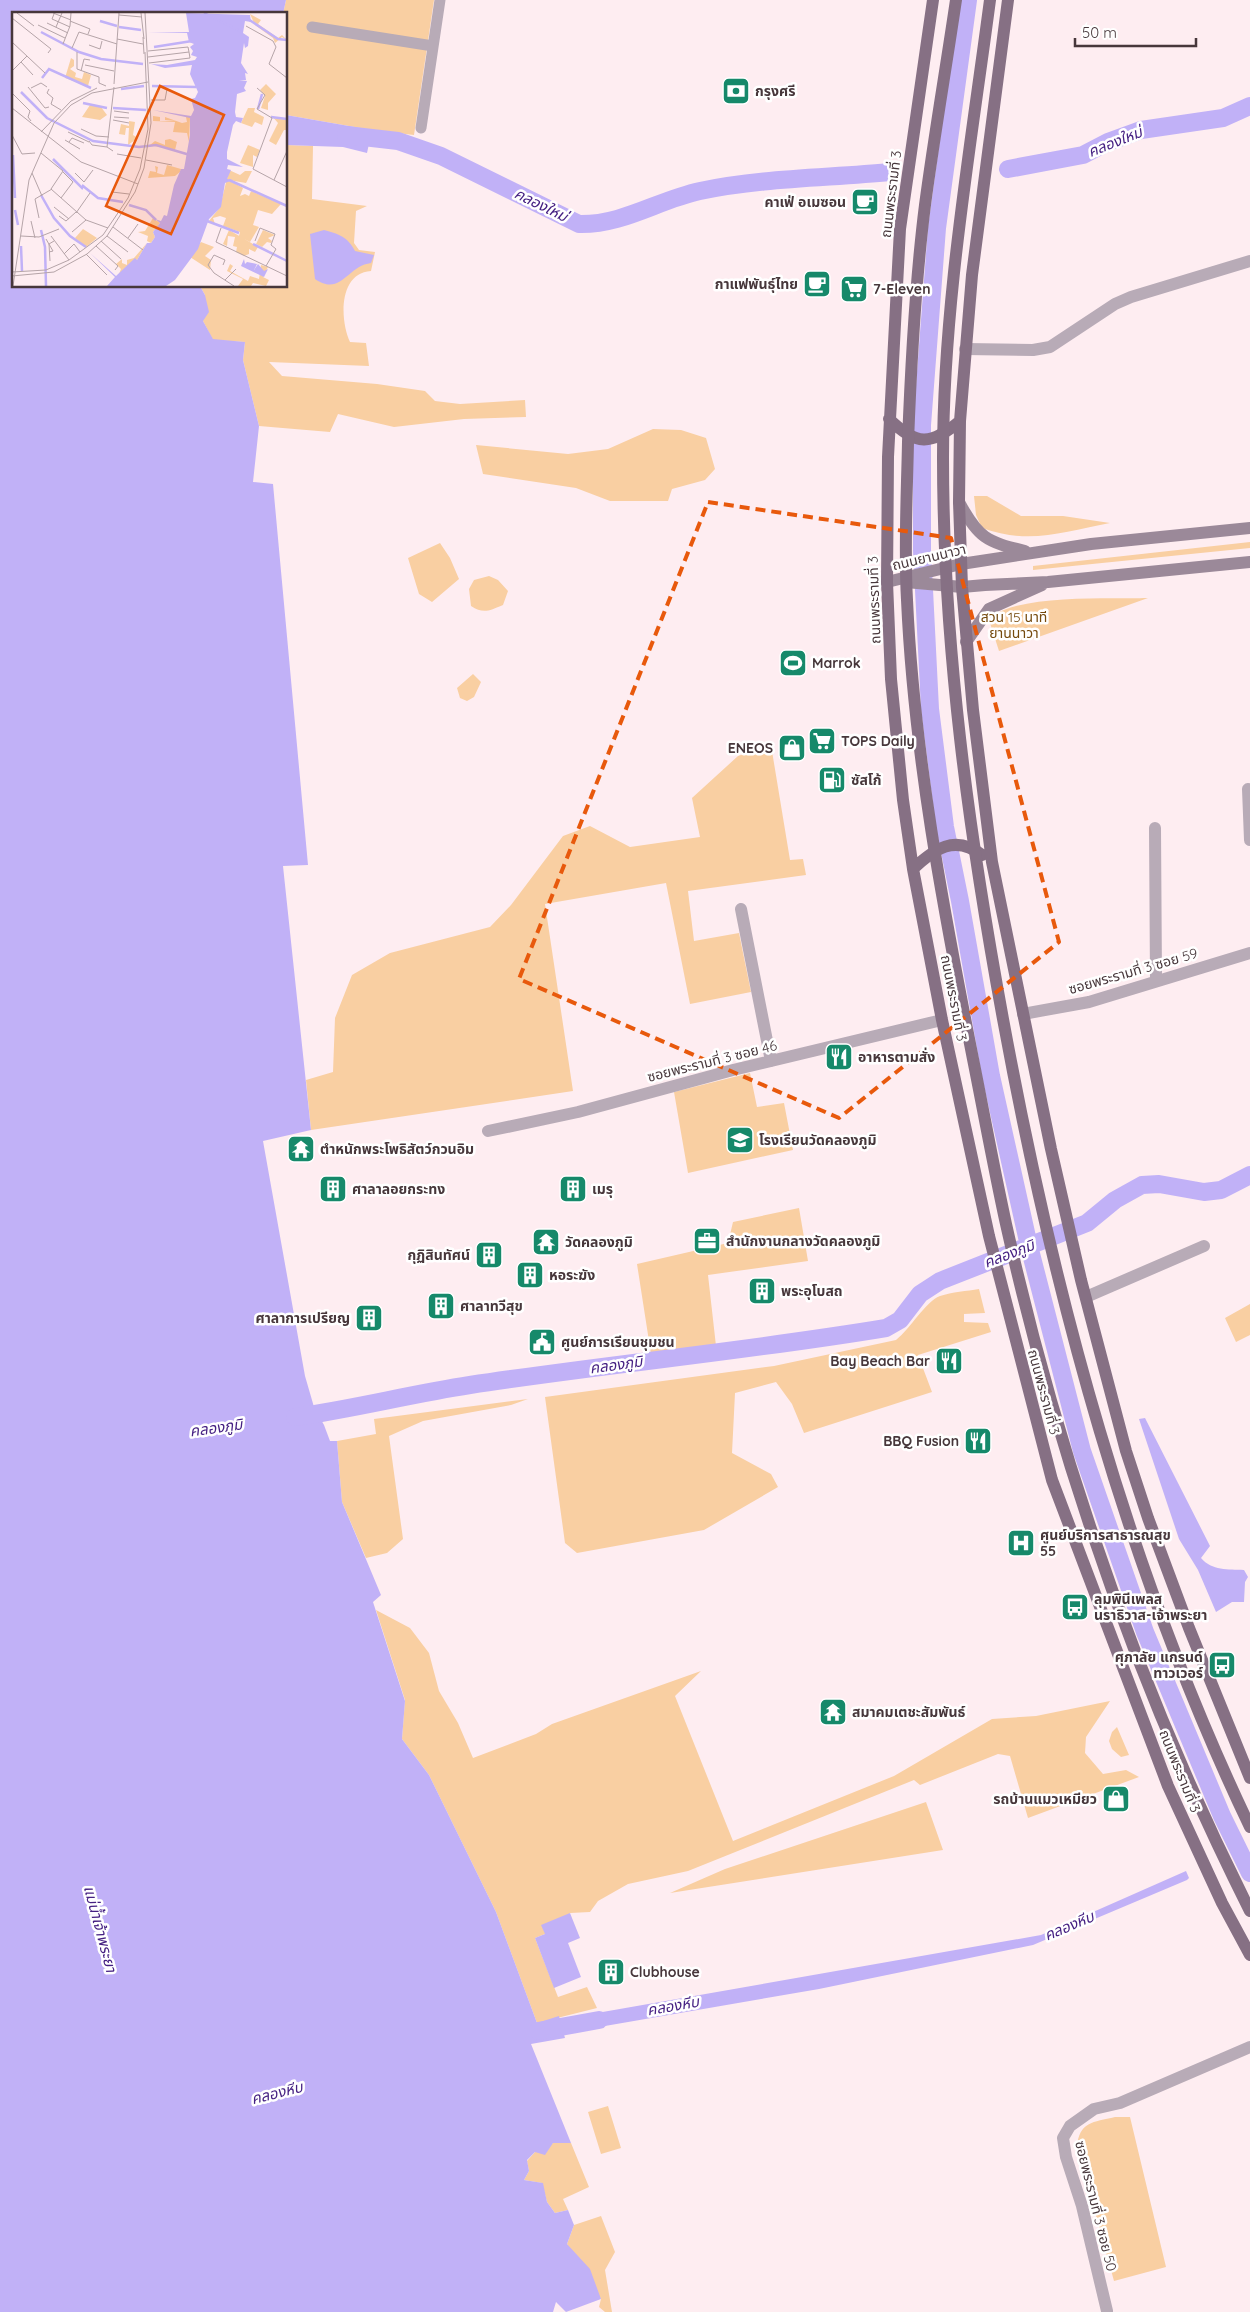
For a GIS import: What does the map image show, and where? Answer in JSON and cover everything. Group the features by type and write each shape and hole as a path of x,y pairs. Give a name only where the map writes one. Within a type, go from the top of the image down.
{"main road":[{"name":"ถนนพระรามที่ 3","path":"933,0 900,229 889,419 887,582 891,678 903,800 913,870 942,1020 995,1264 1052,1480 1168,1786 1222,1903 1250,1955"},
{"name":"ถนนพระรามที่ 3","path":"956,0 925,206 913,318 906,504 907,596 913,690 935,861 1006,1223 1059,1427 1117,1600 1160,1714 1200,1806 1250,1911"},
{"path":"990,0 952,289 945,375 943,455 944,534 957,723 971,832 1013,1077 1039,1201 1075,1346 1132,1533 1156,1602 1194,1700 1250,1827"},
{"path":"1008,0 972,274 960,421 959,502 962,587 966,642 992,862 1071,1238 1126,1451 1148,1518 1189,1628 1250,1778"},
{"path":"889,419 905,435 924,439 944,434 960,421"},
{"path":"959,502 970,523 984,537 999,545 1033,553"},
{"name":"ถนนยานนาวา","path":"887,582 910,580 961,564 1091,544 1250,528"},
{"name":"ถนนยานนาวา","path":"910,580 962,587 1048,582 1250,562"},
{"path":"966,642 989,609 1048,582"},
{"path":"913,870 938,848 956,844 974,848 992,862"}],"street":[{"path":"420,128 440,0"},
{"path":"312,27 433,46"},
{"path":"965,349 1033,350 1050,347 1115,304 1131,297 1250,261"},
{"path":"1248,788 1250,840"},
{"path":"1154,828 1156,981"},
{"path":"741,909 771,1061"},
{"name":"ซอยพระรามที่ 3 ซอย 59","path":"1023,1014 1089,1002 1250,953"},
{"name":"ซอยพระรามที่ 3 ซอย 46","path":"488,1131 578,1112 771,1061 942,1020"},
{"path":"1086,1297 1204,1246"},
{"name":"ซอยพระรามที่ 3 ซอย 50","path":"1107,2311 1082,2206 1066,2157 1064,2138 1070,2126 1094,2110 1120,2103 1250,2047"}],"highlighted area":[{"path":"708,502 951,538 1059,942 839,1118 519,979"}],"green space":[{"path":"286,0 434,0 414,135 372,130 288,115 288,12 283,12"},
{"path":"288,145 313,146 312,199 367,206 356,211 354,243 359,250 375,252 371,271 360,274 352,280 347,289 344,299 344,322 350,342 366,343 369,366 269,362 282,376 377,384 425,391 435,401 460,404 525,400 526,417 464,419 394,427 338,414 330,432 259,426 243,360 245,342 213,340 203,321 205,295 201,288 288,288"},
{"path":"653,429 681,430 706,438 715,469 705,480 672,489 668,501 610,501 576,488 483,474 476,445 568,454 608,449"},
{"path":"974,496 987,496 1021,516 1063,516 1110,523 1046,535 1015,536 999,533 982,528 976,515"},
{"path":"1250,542 1250,548 1033,570 1033,566"},
{"path":"440,543 450,558 459,579 432,602 419,594 408,558"},
{"path":"489,576 498,580 508,591 503,605 483,611 471,606 469,589 474,580"},
{"name":"สวน 15 นาที ยานนาวา","path":"1148,598 999,651 990,623 992,616 1025,604 1067,599"},
{"path":"473,674 481,682 474,697 467,701 460,698 457,688"},
{"path":"771,745 790,860 803,859 806,875 688,891 694,941 739,933 751,992 690,1004 666,883 545,904 573,1091 311,1130 306,1080 333,1072 335,1018 352,975 390,953 490,927 511,905 563,836 590,826 630,847 700,837 692,798 738,756"},
{"path":"750,1073 757,1107 784,1103 793,1150 688,1173 674,1092"},
{"path":"799,1208 808,1261 708,1275 716,1346 651,1354 637,1264 728,1243 733,1222"},
{"path":"979,1289 985,1313 964,1314 964,1322 988,1323 991,1332 918,1355 932,1392 804,1433 792,1404 776,1382 735,1393 732,1453 771,1474 778,1487 704,1530 577,1553 565,1543 545,1397 774,1366 896,1340 934,1299 949,1294"},
{"path":"1250,1304 1250,1335 1236,1342 1225,1318"},
{"path":"528,1399 511,1405 423,1421 389,1436 403,1539 387,1553 366,1558 342,1502 337,1441 376,1434 374,1419"},
{"path":"376,1610 410,1628 429,1653 439,1691 458,1723 473,1758 536,1734 552,1724 701,1671 675,1696 733,1841 894,1776 992,1719 1036,1716 1110,1701 1086,1737 1085,1753 1103,1774 1126,1770 1139,1777 1028,1818 1010,1756 998,1754 920,1785 914,1780 688,1871 628,1884 598,1901 590,1912 570,1913 545,1934 535,1938 558,1997 587,1987 597,2008 537,2023 496,1912 429,1775 402,1739 405,1700"},
{"path":"1117,1727 1129,1755 1121,1757 1112,1749 1109,1741 1112,1732"},
{"path":"926,1802 943,1850 670,1893 725,1869"},
{"path":"608,2106 621,2148 601,2154 588,2112"},
{"path":"1115,2117 1130,2117 1166,2267 1114,2281 1077,2147 1081,2132 1088,2124"},
{"path":"553,2143 571,2143 589,2187 563,2199 568,2210 555,2213 547,2202 542,2183 524,2180 529,2171 527,2161 535,2152"},
{"path":"601,2216 615,2252 605,2270 612,2312 605,2312 599,2307 601,2299 567,2244 574,2225"}],"water":[{"name":"แม่น้ำเจ้าพระยา","path":"0,0 286,0 283,12 12,12 12,288 201,288 205,295 209,312 203,321 213,339 245,342 243,360 259,426 253,482 273,484 308,865 283,866 311,1130 263,1141 305,1376 314,1407 330,1441 337,1441 342,1502 381,1595 373,1602 405,1701 402,1739 429,1775 496,1912 537,2023 559,2016 565,2038 531,2044 571,2143 553,2143 545,2155 535,2152 527,2160 529,2171 524,2180 543,2183 547,2202 555,2213 568,2210 574,2225 567,2244 590,2269 601,2299 566,2312 556,2302 553,2312 0,2312"},
{"path":"288,115 372,130 367,153 343,147 288,145"},
{"path":"324,230 342,237 349,242 355,251 374,255 371,263 363,265 338,283 331,285 324,284 315,279 310,234"},
{"path":"1145,1418 1210,1546 1201,1558 1215,1567 1244,1570 1248,1577 1245,1582 1244,1602 1232,1602 1216,1612 1198,1570 1179,1539 1139,1419"},
{"path":"1186,1871 1189,1878 1187,1880 1033,1945 819,1989 576,2031 574,2017 1041,1935"},
{"path":"570,1913 580,1938 568,1943 581,1977 554,1988 535,1938 545,1934 541,1925"}],"waterway":[{"path":"968,0 937,228 922,425 922,550 930,709 945,827 991,1076 1029,1246 1082,1451 1145,1632 1222,1816 1250,1873"},
{"name":"คลองใหม่","path":"1008,169 1083,155 1108,142 1141,130 1223,118 1250,106"},
{"name":"คลองใหม่","path":"346,135 398,141 441,156 579,224 611,221 685,195 723,187 747,183 890,172"},
{"name":"คลองภูมิ","path":"295,1417 470,1385 782,1344 886,1328 900,1320 920,1294 940,1281 1087,1223 1115,1200 1142,1185 1159,1184 1204,1192 1221,1190 1250,1175"},
{"name":"คลองหีบ","path":"538,2031 599,2020"}],"place":[{"name":"กรุงศรี","path":"736,91"},
{"name":"คาเฟ่ อเมซอน","path":"865,202"},
{"name":"กาแฟพันธ์ุไทย","path":"817,284"},
{"name":"7-Eleven","path":"854,289"},
{"name":"Marrok","path":"793,663"},
{"name":"TOPS Daily","path":"822,741"},
{"name":"ENEOS","path":"792,748"},
{"name":"ซัสโก้","path":"832,780"},
{"name":"อาหารตามสั่ง","path":"839,1057"},
{"name":"โรงเรียนวัดคลองภูมิ","path":"740,1140"},
{"name":"ตำหนักพระโพธิสัตว์กวนอิม","path":"301,1149"},
{"name":"ศาลาลอยกระทง","path":"333,1189"},
{"name":"เมรุ","path":"573,1189"},
{"name":"สำนักงานกลางวัดคลองภูมิ","path":"707,1241"},
{"name":"วัดคลองภูมิ","path":"546,1242"},
{"name":"กุฏิสินทัศน์","path":"489,1255"},
{"name":"หอระฆัง","path":"530,1275"},
{"name":"พระอุโบสถ","path":"762,1291"},
{"name":"ศาลาทวีสุข","path":"441,1306"},
{"name":"ศาลาการเปรียญ","path":"369,1318"},
{"name":"ศูนย์การเรียนชุมชน","path":"542,1342"},
{"name":"Bay Beach Bar","path":"949,1361"},
{"name":"BBQ Fusion","path":"978,1441"},
{"name":"ศูนย์บริการสาธารณสุข 55","path":"1021,1543"},
{"name":"ลุมพินีเพลส นราธิวาส-เจ้าพระยา","path":"1075,1607"},
{"name":"ศุภาลัย แกรนด์ ทาวเวอร์","path":"1222,1665"},
{"name":"สมาคมเตชะสัมพันธ์","path":"833,1712"},
{"name":"รถบ้านแมวเหมียว","path":"1116,1799"},
{"name":"Clubhouse","path":"611,1972"}]}
